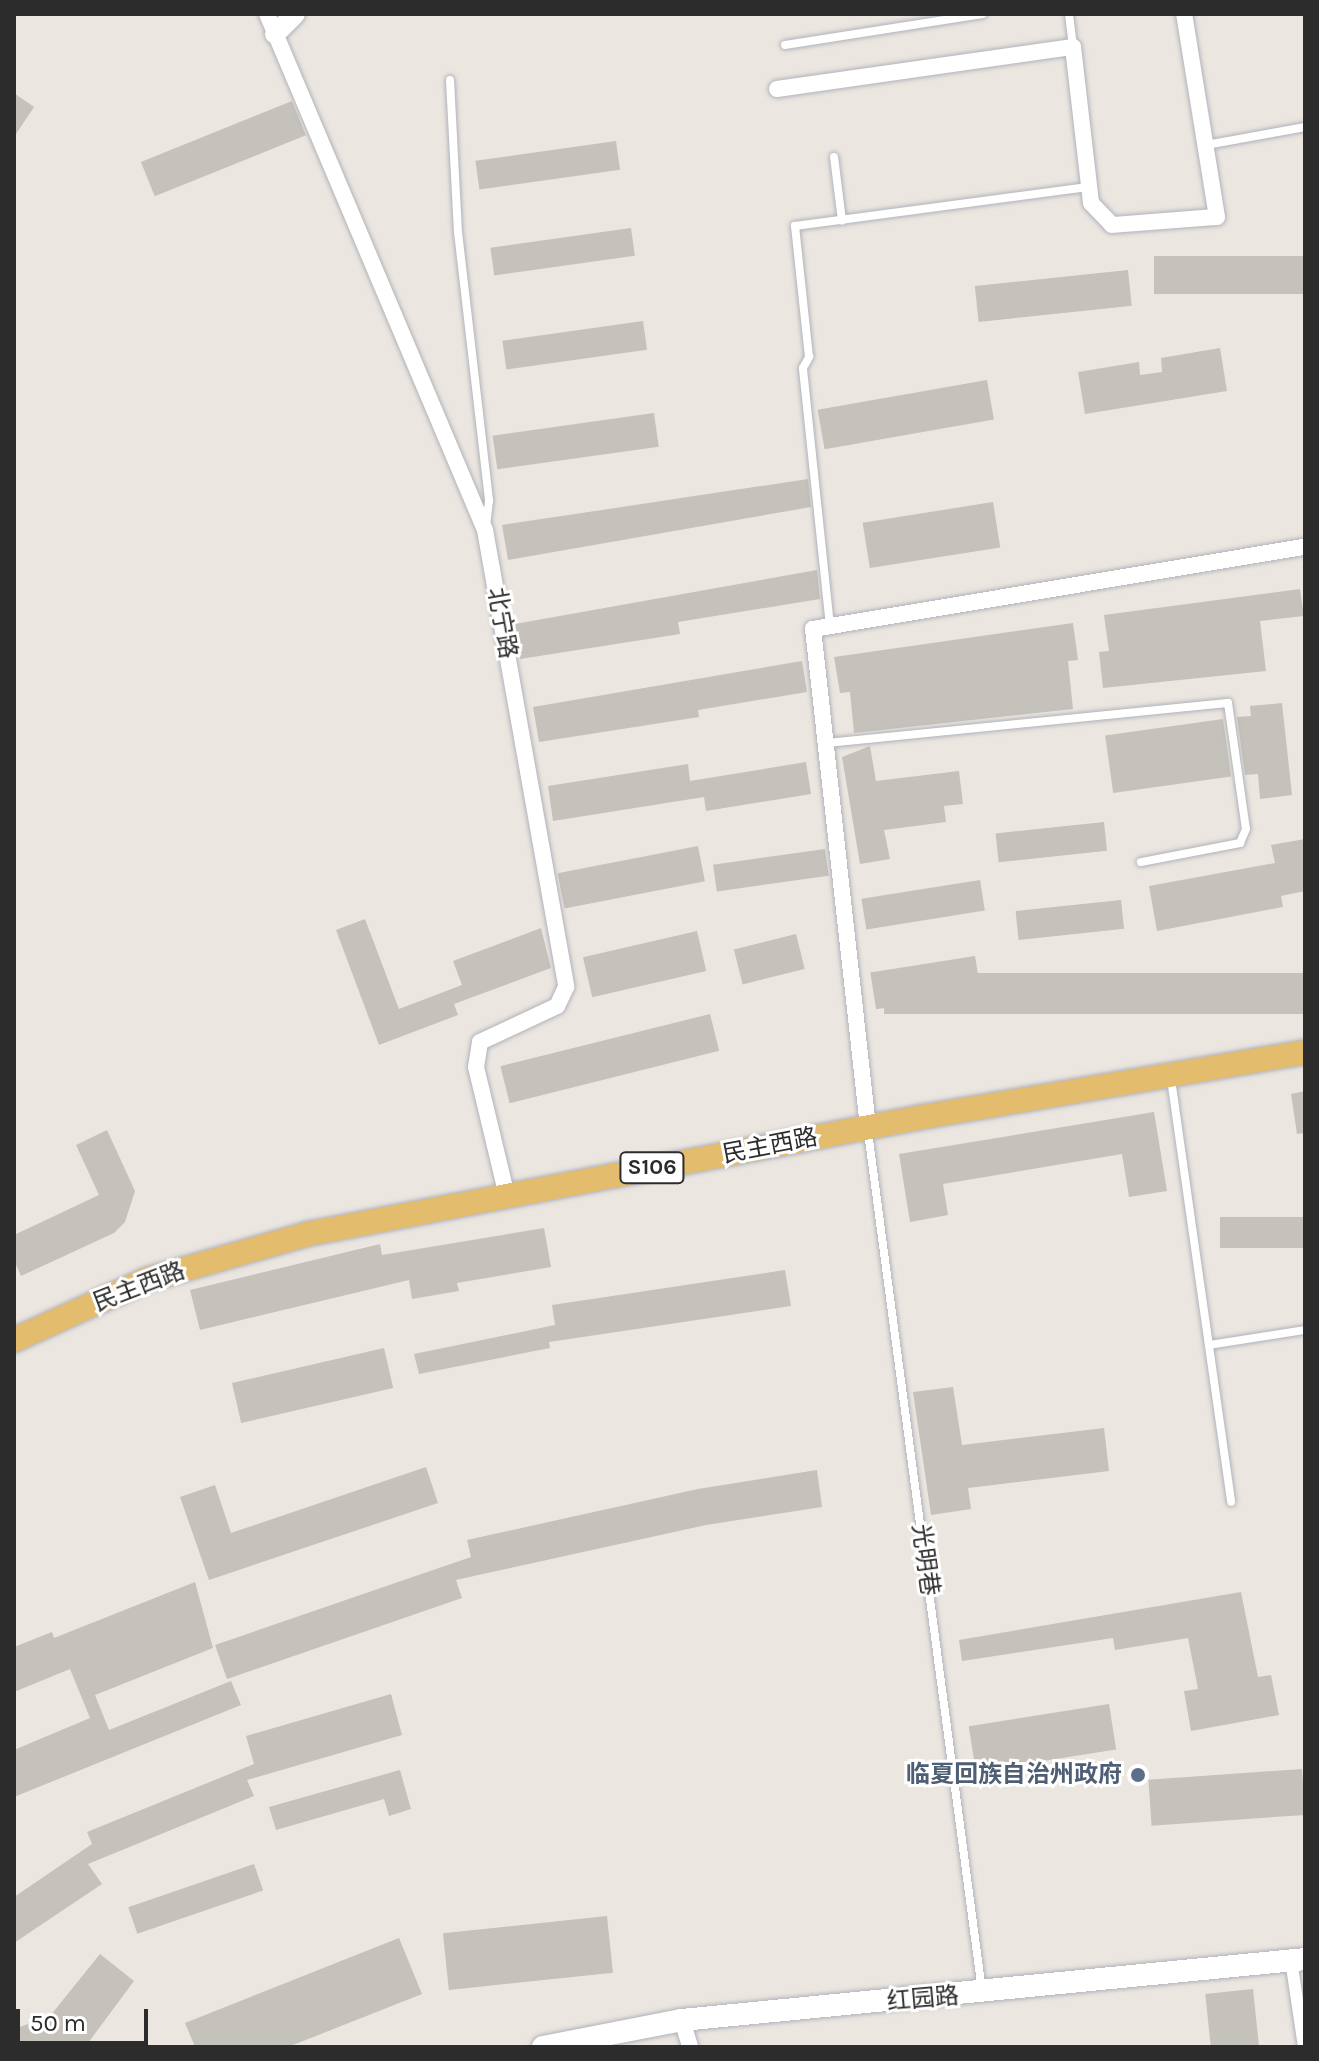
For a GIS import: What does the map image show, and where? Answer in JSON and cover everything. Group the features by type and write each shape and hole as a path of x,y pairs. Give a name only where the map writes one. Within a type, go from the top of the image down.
{"main road":[{"name":"民主西路","path":"14,1340 161,1276 307,1234 868,1127 1305,1052"},
{"name":"红园路","path":"543,2047 682,2020 982,1993 1298,1959"}],"street":[{"name":"北宁路","path":"267,14 485,530 566,987 557,1006 480,1042 476,1067 507,1196"},
{"path":"275,34 295,14"},
{"path":"777,89 1073,47 1091,203 1112,225 1217,217 1184,14"},
{"path":"868,1127 813,629 1305,547"},
{"path":"1298,1959 1304,2047"},
{"path":"682,2020 690,2047"}],"lane":[{"path":"785,45 983,14"},
{"path":"1069,14 1073,47"},
{"path":"450,80 458,232 489,501 485,530"},
{"path":"1206,145 1305,127"},
{"path":"834,157 842,220"},
{"path":"830,626 803,368 809,357 795,226 1089,187"},
{"path":"825,743 1228,703 1246,829 1240,843 1141,862"},
{"path":"1170,1075 1231,1502"},
{"name":"光明巷","path":"868,1127 982,1993"},
{"path":"1209,1345 1305,1330"}],"building":[{"path":"14,93 34,107 14,137"},
{"path":"292,101 306,135 155,196 141,162"},
{"path":"616,141 620,170 479,189 475,161"},
{"path":"631,228 635,256 494,275 490,248"},
{"path":"1154,256 1305,256 1305,294 1154,294"},
{"path":"1128,270 1132,306 979,322 975,286"},
{"path":"643,321 647,350 506,369 502,341"},
{"path":"1220,348 1227,391 1085,414 1078,372 1139,362 1140,375 1162,372 1161,358"},
{"path":"987,380 994,419 825,449 818,410"},
{"path":"654,413 659,447 497,469 493,436"},
{"path":"808,479 811,507 508,560 502,525"},
{"path":"993,502 1000,547 870,568 863,523"},
{"path":"817,570 820,599 678,622 680,634 520,659 515,624"},
{"path":"1300,589 1304,616 1260,621 1266,671 1103,688 1099,652 1109,651 1104,615"},
{"path":"1073,623 1078,660 1068,661 1073,709 854,733 850,692 840,693 834,657"},
{"path":"802,661 807,692 698,710 699,717 539,742 533,707"},
{"path":"1282,703 1292,795 1260,799 1258,774 1245,775 1237,717 1251,716 1250,706"},
{"path":"1223,719 1231,776 1113,793 1105,736"},
{"path":"870,746 876,781 959,771 963,804 944,806 946,822 884,830 890,859 860,864 842,757"},
{"path":"806,762 811,794 706,811 704,797 553,821 548,786 688,764 690,781"},
{"path":"1104,822 1107,851 999,862 996,833"},
{"path":"1305,839 1305,891 1281,896 1283,907 1157,931 1149,886 1275,863 1271,845"},
{"path":"698,846 705,881 564,909 558,873"},
{"path":"825,849 829,876 717,891 713,865"},
{"path":"980,880 985,911 866,929 861,899"},
{"path":"1121,900 1124,929 1019,940 1016,911"},
{"path":"365,919 399,1009 462,985 453,961 541,928 551,968 454,1004 458,1015 379,1045 336,930"},
{"path":"697,931 706,971 592,997 583,957"},
{"path":"796,934 805,969 743,984 734,949"},
{"path":"975,956 981,993 876,1009 870,973"},
{"path":"884,973 1305,973 1305,1014 884,1014"},
{"path":"710,1014 719,1051 510,1103 500,1066"},
{"path":"1305,1091 1305,1133 1297,1134 1291,1094"},
{"path":"1154,1112 1167,1191 1129,1197 1122,1154 943,1184 948,1215 910,1222 899,1154"},
{"path":"107,1130 135,1191 125,1222 114,1233 21,1276 14,1260 14,1235 99,1195 76,1145"},
{"path":"1220,1217 1305,1217 1305,1248 1220,1248"},
{"path":"544,1228 551,1267 457,1283 459,1291 412,1299 409,1280 200,1330 190,1290 380,1244 382,1255"},
{"path":"785,1270 791,1306 549,1342 550,1348 419,1374 414,1354 555,1325 552,1305"},
{"path":"384,1348 393,1388 241,1423 232,1383"},
{"path":"953,1387 962,1445 1104,1428 1109,1471 968,1488 971,1509 931,1515 913,1392"},
{"path":"426,1467 438,1503 209,1580 180,1497 215,1485 231,1533"},
{"path":"817,1470 822,1507 706,1525 456,1580 462,1598 227,1679 215,1645 471,1557 467,1540 698,1489"},
{"path":"195,1582 213,1648 95,1695 109,1730 231,1681 241,1705 14,1797 14,1750 90,1718 70,1669 14,1692 14,1647 52,1632 54,1638"},
{"path":"1241,1592 1258,1677 1271,1675 1279,1715 1191,1731 1184,1691 1198,1689 1188,1638 1115,1650 1113,1638 962,1661 959,1640"},
{"path":"391,1694 402,1735 247,1780 254,1796 88,1864 102,1884 14,1943 14,1897 92,1844 87,1832 254,1764 246,1736"},
{"path":"1109,1704 1116,1749 976,1772 969,1726"},
{"path":"1302,1769 1305,1815 1152,1826 1148,1780"},
{"path":"400,1770 411,1809 389,1816 384,1799 276,1830 269,1807"},
{"path":"254,1864 263,1890 137,1934 128,1907"},
{"path":"607,1916 613,1973 449,1990 443,1933"},
{"path":"399,1938 422,1994 288,2047 195,2047 185,2023"},
{"path":"100,1954 134,1981 85,2047 14,2047 14,2029 50,2016"},
{"path":"1253,1989 1259,2047 1211,2047 1205,1994"}],"place":[{"name":"临夏回族自治州政府","path":"1138,1775"}]}
